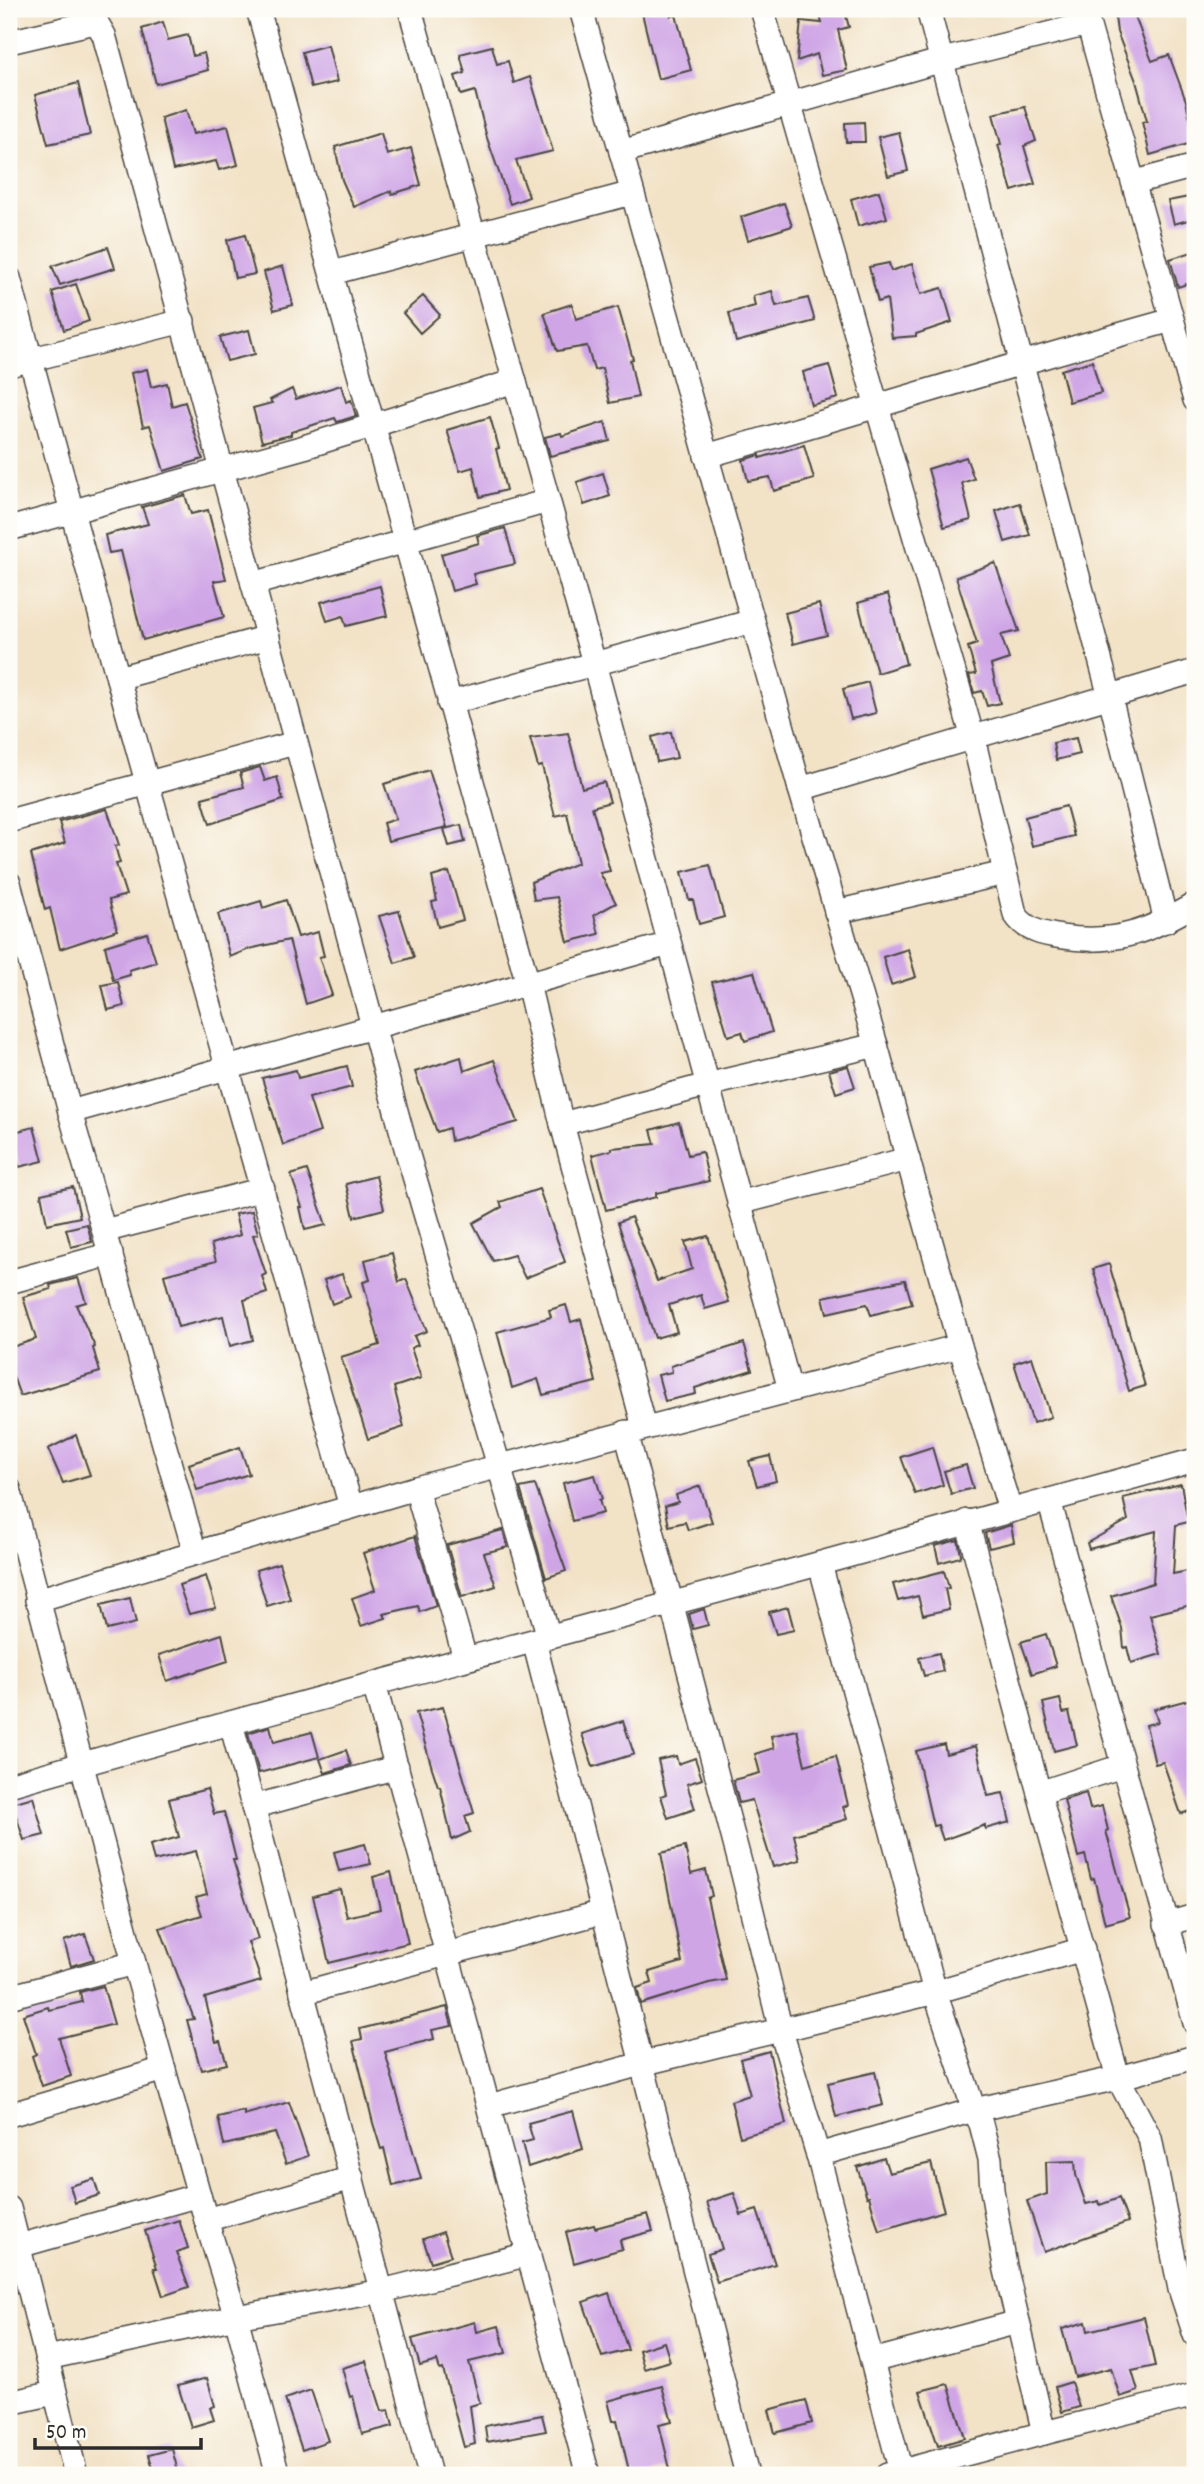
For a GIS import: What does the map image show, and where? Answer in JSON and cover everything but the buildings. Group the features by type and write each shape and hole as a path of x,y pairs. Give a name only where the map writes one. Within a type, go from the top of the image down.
{"street":[{"path":"258,9 528,984 635,1429 672,1604 744,1874 781,2031 818,2155 872,2361 894,2474 1044,2432 1195,2395"},
{"path":"410,9 594,663 790,1390"},
{"path":"581,9 800,789 876,1045 960,1346 1010,1510"},
{"path":"762,9 973,738 1015,914 1021,922 1042,934 1088,940 1109,939 1126,937 1166,921 1195,904"},
{"path":"928,9 1110,697 1166,921"},
{"path":"621,152 1086,16 1172,320 1190,359 1195,400"},
{"path":"9,42 90,23 97,23 101,29 183,321 408,1155 498,1466 541,1639 603,1912 747,2475"},
{"path":"1135,182 1195,166"},
{"path":"332,272 632,193"},
{"path":"9,278 20,363 71,512 351,1507"},
{"path":"706,456 1172,320"},
{"path":"20,363 183,321"},
{"path":"9,529 374,426 515,381"},
{"path":"253,584 407,543 548,501"},
{"path":"449,703 753,621"},
{"path":"118,678 268,637"},
{"path":"800,789 1195,671"},
{"path":"9,821 295,743"},
{"path":"836,912 1005,873"},
{"path":"9,883 70,1112 195,1553"},
{"path":"70,1112 668,944"},
{"path":"562,1124 707,1085 876,1045"},
{"path":"739,1203 908,1158"},
{"path":"104,1231 263,1189"},
{"path":"9,1282 111,1254"},
{"path":"37,1600 416,1488 960,1346"},
{"path":"9,1785 1195,1460"},
{"path":"416,1488 466,1658"},
{"path":"9,1489 134,1963 236,2317 278,2475"},
{"path":"1049,1500 1195,2023"},
{"path":"967,1521 1118,2078 1150,2138 1180,2289 1195,2335"},
{"path":"820,1564 935,1992 981,2124 990,2160 1000,2236 1044,2432"},
{"path":"374,1684 588,2475"},
{"path":"231,1723 430,2475"},
{"path":"1039,1793 1122,1766"},
{"path":"253,1807 397,1767"},
{"path":"302,1993 603,1912"},
{"path":"1166,1924 1195,1916"},
{"path":"489,2106 641,2064 935,1992 1083,1949"},
{"path":"9,1997 134,1963"},
{"path":"818,2155 974,2110 1118,2078 1195,2057"},
{"path":"9,2115 164,2069"},
{"path":"206,2220 352,2178"},
{"path":"19,2246 199,2195"},
{"path":"9,2208 76,2475"},
{"path":"47,2358 236,2317 382,2291 529,2254"},
{"path":"872,2361 1018,2322"},
{"path":"9,2403 54,2393"}]}
